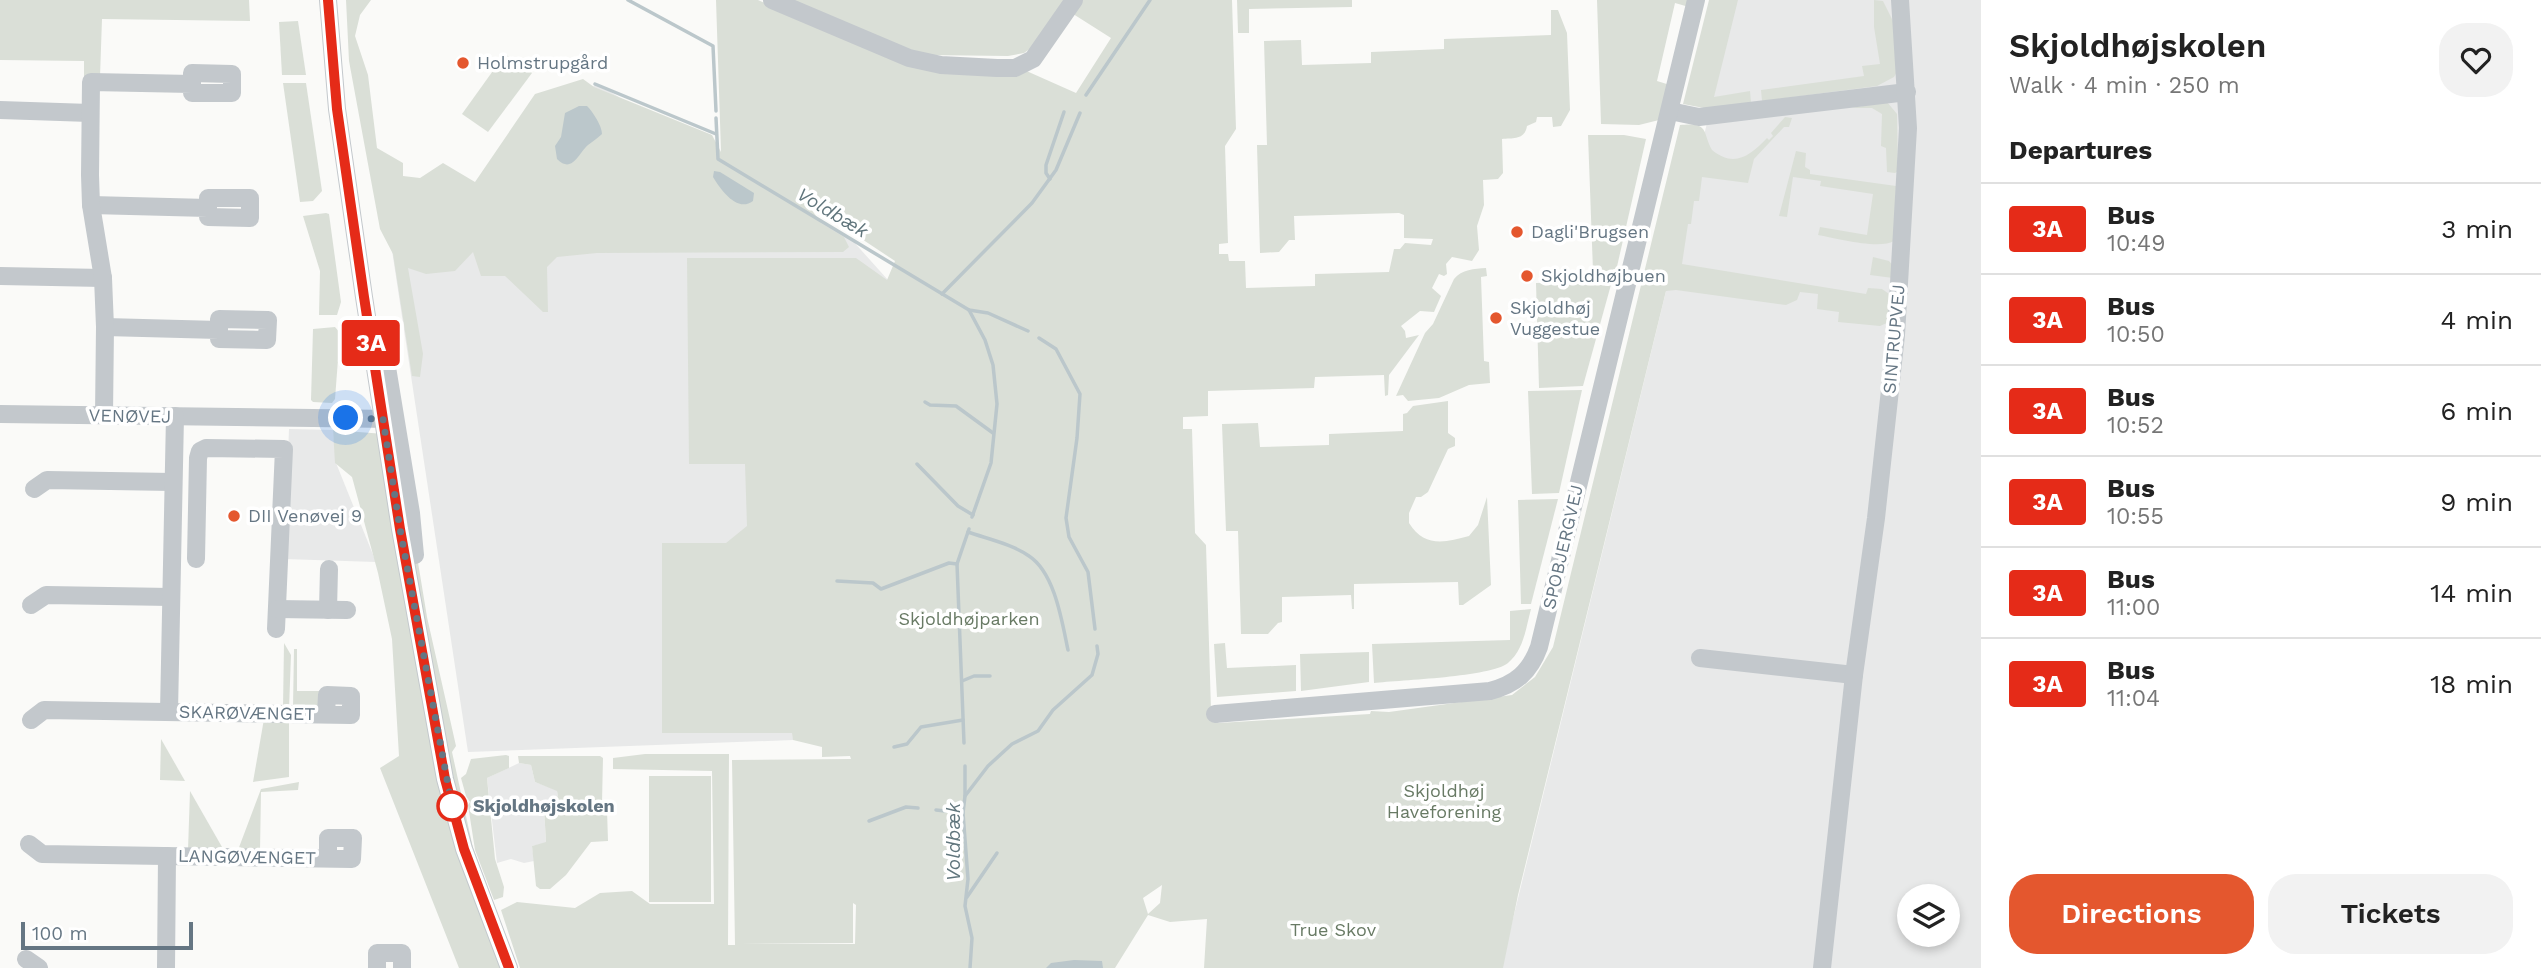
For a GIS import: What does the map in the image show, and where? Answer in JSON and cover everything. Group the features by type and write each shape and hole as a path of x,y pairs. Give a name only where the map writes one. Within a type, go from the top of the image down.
{"street":[{"path":"328,0 337,109 390,419 400,529 445,779 483,906 509,968"},
{"path":"772,0 922,62 1015,68 1033,59 1074,0"},
{"name":"SPOBJERGVEJ","path":"1215,714 1490,691 1519,680 1528,669 1539,647 1696,0"},
{"name":"SINTRUPVEJ","path":"1822,968 1854,676 1876,518 1896,335 1907,171 1907,92 1900,0"},
{"path":"104,415 103,278 91,205 91,82 192,83"},
{"path":"1670,111 1699,117 1907,92"},
{"path":"0,110 90,113"},
{"path":"91,205 208,208"},
{"path":"0,276 103,278"},
{"path":"105,327 219,330"},
{"name":"VENØVEJ","path":"0,414 390,419"},
{"name":"SKARØVÆNGET","path":"169,712 175,416"},
{"path":"260,417 260,448"},
{"path":"196,559 199,454 206,448 284,449 276,629"},
{"path":"34,489 47,480 173,482"},
{"path":"328,610 329,569"},
{"path":"31,606 46,595 171,597"},
{"path":"276,609 347,610"},
{"path":"1700,658 1854,676"},
{"name":"SKARØVÆNGET","path":"31,720 44,710 326,714"},
{"name":"LANGØVÆNGET","path":"29,844 42,854 328,858"},
{"name":"LANGØVÆNGET","path":"166,968 167,856"},
{"path":"377,968 377,953 402,953 402,968"}],"shaded area":[{"path":"1737,0 1981,0 1981,968 1501,968"},
{"name":"Skjoldhøjskolen","path":"596,83 853,241 888,280 886,460 788,541 793,740 468,752 388,224 449,265"},
{"path":"579,106 587,106 599,123 602,134 571,164 562,163 557,159 555,146 561,137 565,113"},
{"path":"714,171 754,193 753,201 747,204 735,202 720,188 713,177"},
{"path":"289,429 333,430 336,463 376,562 284,559"},
{"path":"519,763 531,765 535,782 557,790 558,796 544,808 546,843 532,846 534,861 524,863 511,859 497,863 487,778"},
{"path":"1102,961 1103,968 1046,968 1051,963"}],"green space":[{"path":"0,0 249,0 250,21 102,19 100,77 84,77 84,61 0,60"},
{"path":"346,0 371,0 360,15 355,36 368,75 377,148 403,163 403,176 420,178 443,163 475,182 535,94 583,79 594,87 712,135 721,152 716,0 758,0 865,47 1022,69 1076,93 1111,38 1070,12 1078,0 1232,0 1236,129 1225,146 1228,243 1219,244 1219,254 1228,254 1229,261 1245,261 1246,288 1315,286 1315,274 1389,272 1394,249 1400,249 1405,243 1431,245 1433,239 1404,238 1404,215 1399,213 1294,216 1295,240 1289,240 1279,252 1260,253 1257,145 1267,145 1264,41 1301,40 1302,65 1371,63 1371,52 1444,49 1444,39 1551,35 1551,10 1558,10 1567,33 1570,110 1561,126 1553,127 1552,117 1537,117 1536,122 1527,126 1521,136 1502,139 1503,173 1498,179 1483,180 1484,205 1477,226 1479,250 1472,261 1452,257 1446,264 1447,274 1439,274 1432,288 1441,296 1434,312 1420,311 1401,326 1406,338 1419,335 1389,375 1388,395 1385,396 1384,375 1315,377 1314,388 1208,391 1208,416 1183,417 1183,429 1192,429 1195,533 1206,545 1211,710 1209,716 1219,723 1370,714 1371,711 1389,712 1512,695 1535,677 1553,647 1680,125 1701,127 1712,150 1735,159 1748,154 1767,138 1769,140 1773,136 1771,133 1785,117 1792,118 1789,127 1784,127 1754,159 1748,183 1702,177 1699,201 1694,201 1691,224 1688,224 1682,264 1866,294 1868,288 1882,289 1892,296 1889,322 1880,326 1838,322 1839,312 1817,309 1818,294 1800,292 1797,300 1786,305 1676,290 1666,291 1518,895 1503,968 1204,968 1207,919 1170,922 1148,915 1115,968 520,968 501,910 517,902 575,908 600,893 632,891 650,904 714,904 712,771 613,769 613,758 645,754 729,754 728,945 735,945 732,760 851,759 850,756 822,757 822,747 793,740 792,733 662,733 662,543 726,543 747,526 745,464 689,464 687,258 856,258 887,280 895,261 806,202 821,223 844,237 849,247 843,252 597,253 557,257 547,267 548,312 543,312 505,276 481,276 473,252 455,271 426,274 408,268 423,354 420,377 412,376 393,254 380,229 349,61","holes":["1162,885 1160,903 1148,914 1143,898","853,903 856,905 855,944 741,944 853,943"]},
{"path":"788,0 1064,0 1034,46 1024,53 1008,56 927,55 905,51"},
{"path":"1237,0 1352,0 1352,7 1249,9 1249,33 1238,33"},
{"path":"1597,0 1691,0 1689,7 1675,3 1657,81 1670,85 1659,120 1639,125 1601,124"},
{"path":"1709,0 1738,0 1714,97 1750,91 1751,103 1709,109 1683,104"},
{"path":"1874,0 1883,1 1894,23 1897,72 1894,77 1877,86 1762,101 1761,90 1864,76 1862,66 1880,64 1874,27"},
{"path":"298,21 306,75 282,75 279,22"},
{"path":"505,54 532,73 488,132 462,114"},
{"path":"283,83 306,83 322,191 313,201 300,202"},
{"path":"1887,102 1897,114 1898,171 1895,173 1887,172 1886,148 1881,146 1882,114 1872,108 1851,108"},
{"path":"1588,135 1624,135 1646,139 1616,271 1593,271"},
{"path":"1796,151 1806,153 1805,167 1810,170 1810,174 1896,186 1894,241 1868,244 1818,235 1820,227 1867,235 1873,194 1820,186 1821,181 1793,177 1787,217 1779,216"},
{"path":"329,214 341,302 337,315 319,315 320,271 303,216"},
{"path":"1873,257 1889,261 1894,267 1893,278 1870,275"},
{"path":"1486,268 1487,276 1481,277 1484,361 1489,362 1490,383 1469,385 1439,398 1408,401 1403,395 1396,396 1454,279 1464,271"},
{"path":"1612,281 1583,386 1539,388 1536,283"},
{"path":"335,327 340,333 335,399 332,403 313,402 313,329"},
{"path":"1582,390 1559,493 1532,494 1528,391"},
{"path":"1448,401 1448,433 1455,438 1455,446 1448,449 1428,492 1416,497 1409,513 1409,523 1428,540 1443,541 1469,536 1478,525 1487,497 1491,585 1463,605 1459,605 1458,582 1354,584 1354,609 1351,595 1282,597 1282,622 1268,634 1241,634 1238,531 1226,531 1222,424 1258,423 1260,447 1329,445 1329,434 1403,431 1403,414 1413,406"},
{"path":"333,430 397,435 427,617 456,746 452,752 473,848 518,968 459,968 380,768 399,756 392,639 378,573 352,477 335,463"},
{"path":"1558,499 1531,604 1521,604 1518,500"},
{"path":"1531,609 1518,652 1508,663 1498,668 1465,675 1374,683 1372,644 1510,640 1510,611"},
{"path":"284,643 291,655 289,709 283,708"},
{"path":"1225,643 1227,668 1296,665 1296,691 1217,697 1214,644"},
{"path":"294,649 297,649 297,691 325,691 324,707 293,707"},
{"path":"1369,652 1369,682 1301,691 1300,654"},
{"path":"264,719 289,719 289,777 253,782"},
{"path":"161,739 185,781 160,780"},
{"path":"509,756 509,768 487,778 495,859 504,887 503,897 494,900 475,850 468,805 470,802 461,778 466,774 471,759"},
{"path":"518,756 603,758 602,803 607,810 608,841 591,842 566,875 550,889 536,886 532,846 546,842 544,808 558,796 557,791 535,782 531,765 519,763"},
{"path":"649,776 711,776 711,902 649,902"},
{"path":"299,782 298,790 261,792 260,851 238,850 261,789"},
{"path":"190,791 222,847 219,851 188,850"}],"waterway":[{"name":"Voldbæk","path":"628,0 713,46 716,111"},
{"path":"1086,95 1150,0"},
{"path":"595,84 716,134"},
{"path":"1050,179 1046,173 1046,165 1064,112"},
{"path":"942,294 1032,203 1056,170 1080,113"},
{"name":"Voldbæk","path":"716,118 718,159 969,310 988,313 1028,331"},
{"name":"Voldbæk","path":"969,310 985,340 993,365 997,404 991,463 972,517"},
{"name":"Voldbæk","path":"1039,338 1056,349 1080,394 1066,518 1069,537 1088,572 1095,629"},
{"path":"925,402 930,405 956,406 993,433"},
{"path":"917,464 958,506 973,515"},
{"name":"Voldbæk","path":"964,743 957,564 969,529"},
{"path":"968,532 1015,548 1038,564 1056,599 1068,650"},
{"path":"837,581 873,583 881,589 949,563 957,564"},
{"name":"Voldbæk","path":"970,968 972,938 965,906 968,879 963,813 965,796 988,766 1012,744 1038,731 1053,710 1092,675 1098,654 1097,646"},
{"path":"962,681 974,676 990,676"},
{"path":"894,747 907,744 921,727 963,720"},
{"path":"965,766 965,796"},
{"path":"869,821 906,807 918,808"},
{"path":"936,810 963,813"},
{"path":"967,897 997,853"}],"bus line":[{"name":"3A","path":"328,0 337,109 364,297 400,529 445,779 483,906 509,968"}],"place":[{"name":"Holmstrupgård","path":"463,63"},
{"name":"Dagli'Brugsen","path":"1517,232"},
{"name":"Skjoldhøjbuen","path":"1527,276"},
{"name":"Skjoldhøj Vuggestue","path":"1496,318"},
{"name":"DII Venøvej 9","path":"234,516"},
{"name":"Skjoldhøjskolen","path":"452,806"}],"route":[{"path":"346,418 383,419 400,529 452,806"}],"park label":[{"name":"Skjoldhøjparken","path":"969,619"},
{"name":"Skjoldhøj Haveforening","path":"1444,801"},
{"name":"True Skov","path":"1333,930"}]}
